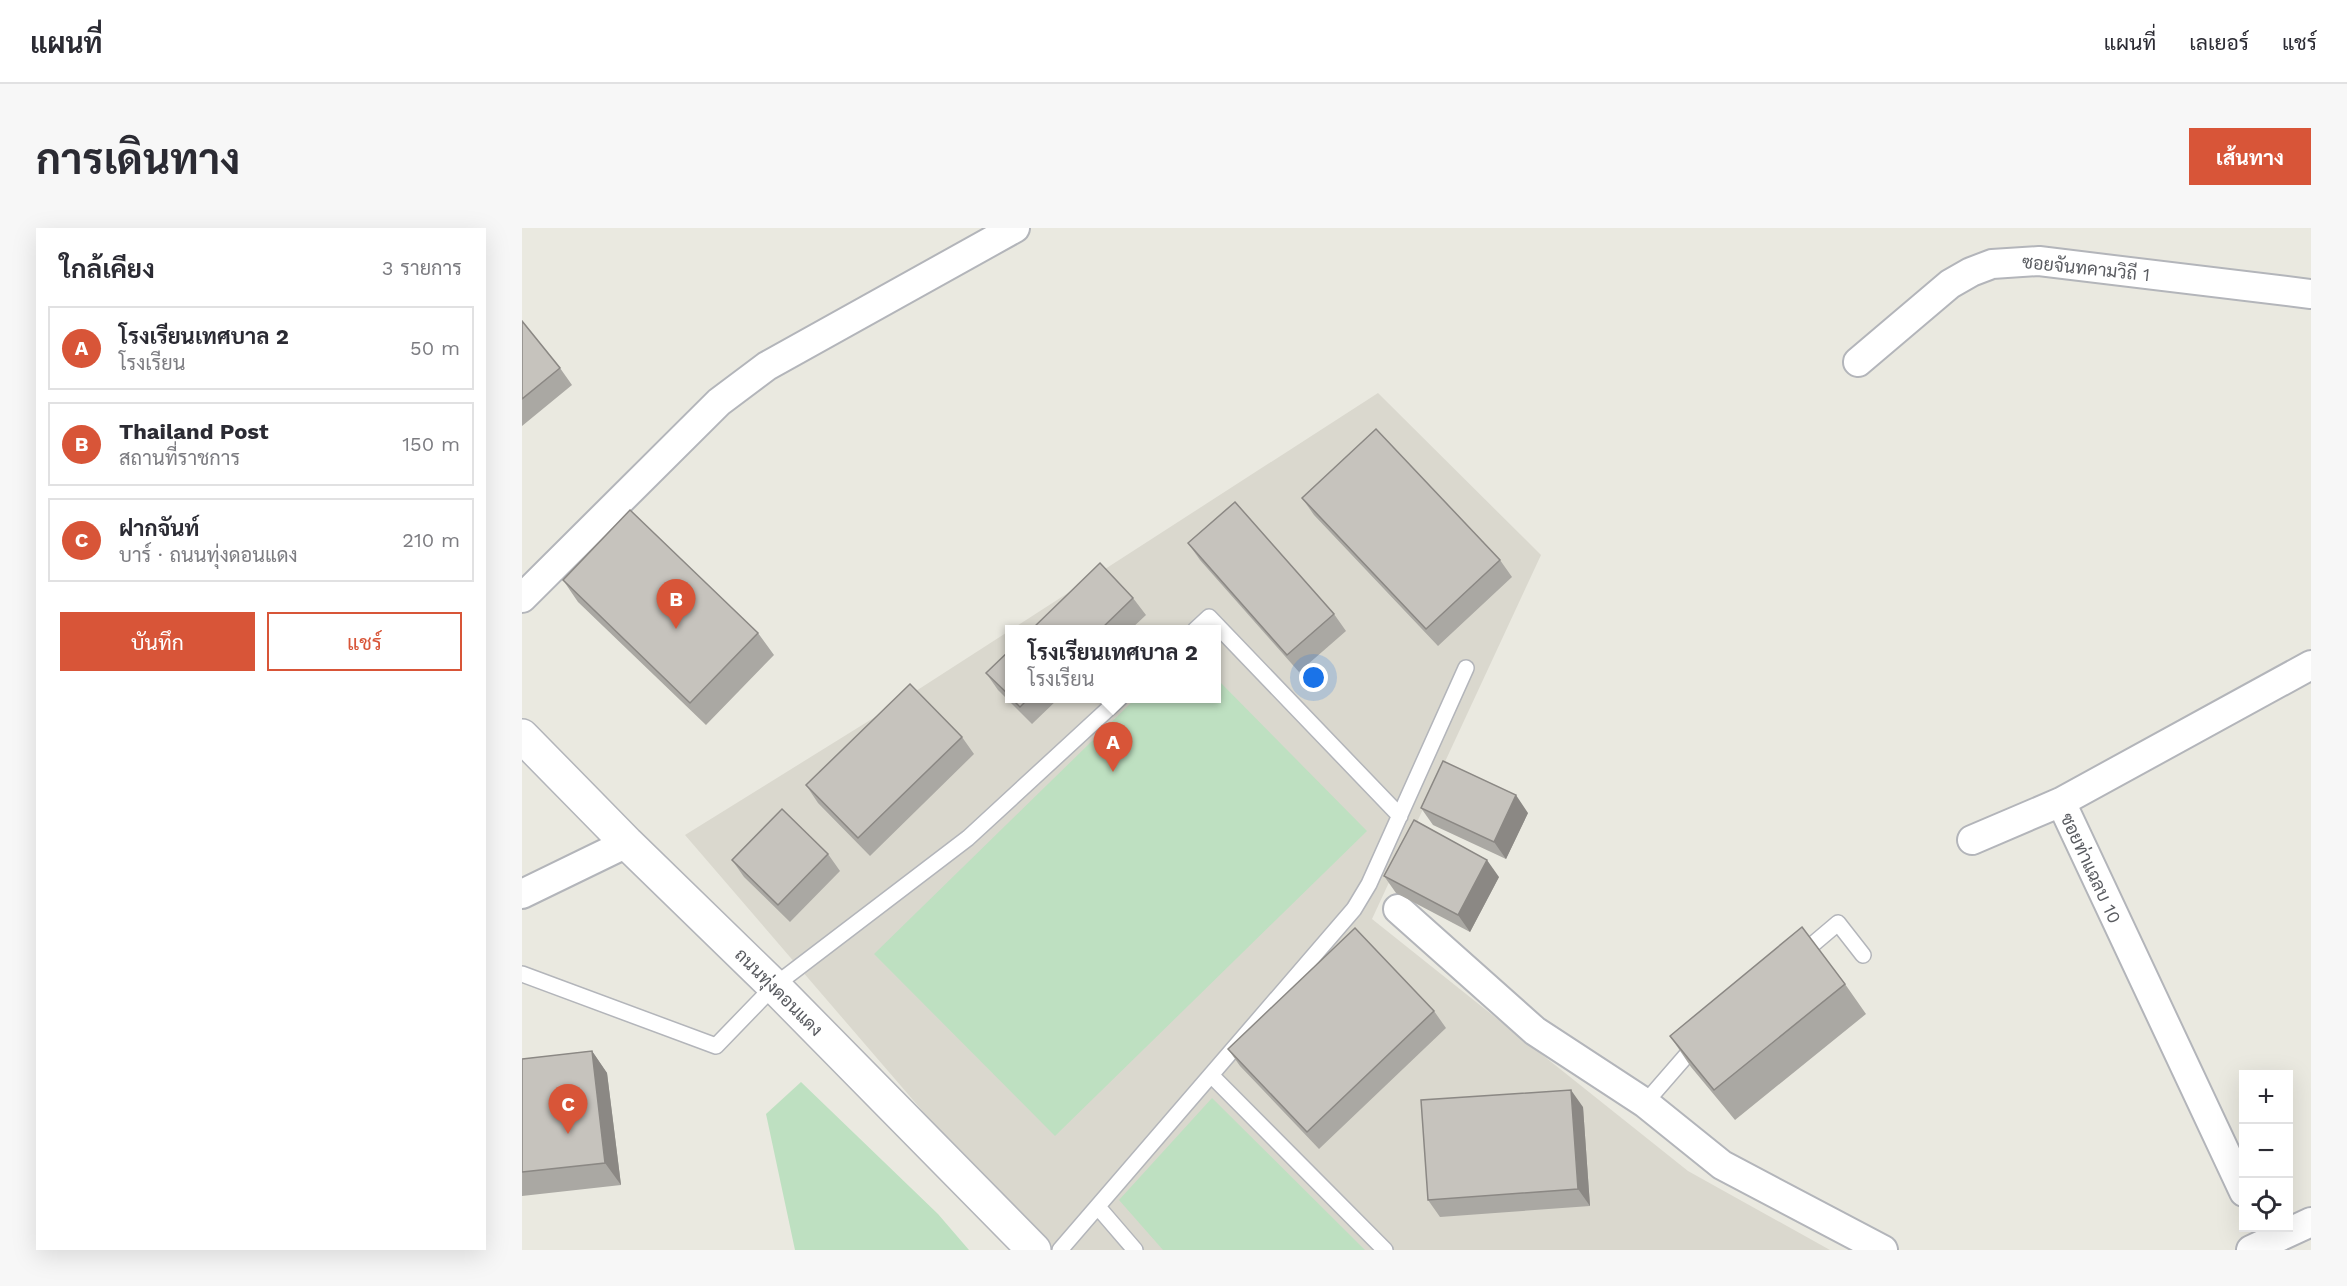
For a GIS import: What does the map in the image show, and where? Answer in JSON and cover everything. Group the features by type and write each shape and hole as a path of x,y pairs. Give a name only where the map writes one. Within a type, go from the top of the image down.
{"street":[{"path":"522,598 719,402 743,383 767,366 1015,228"},
{"name":"ซอยจันทคามวิถี 1","path":"1858,362 1950,285 1971,272 1992,264 2039,261 2311,294"},
{"name":"ซอยท่าแฉลบ 10","path":"2239,1181 2061,802 2311,664"},
{"name":"ถนนทุ่งดอนแดง","path":"522,736 627,843 774,986 1034,1250"},
{"path":"1972,840 2061,802"},
{"path":"522,894 627,843"},
{"path":"1398,909 1535,1031 1645,1103 1722,1165 1883,1250"},
{"path":"2262,1242 2311,1222"}],"lane":[{"path":"1200,625 1209,616 1218,625"},
{"path":"1221,629 1400,816"},
{"path":"1060,1250 1354,909 1369,884 1466,668"},
{"path":"522,974 716,1046 774,986 968,838 1116,703"},
{"path":"1783,969 1838,923 1863,955"},
{"path":"1645,1103 1693,1046 1711,1031"},
{"path":"1211,1075 1385,1250"},
{"path":"1098,1207 1135,1250"}],"shaded area":[{"path":"1378,393 1541,555 1372,919 1688,1171 1830,1250 1042,1250 685,835 1005,634 1005,703 1221,703 1221,625 1018,625"}],"green space":[{"path":"1221,683 1367,831 1055,1136 874,954 1131,703 1221,703"},
{"path":"801,1082 938,1214 969,1250 795,1250 766,1114"},
{"path":"1212,1098 1365,1250 1163,1250 1119,1200"}],"building":[{"path":"522,321 560,368 522,399"},
{"path":"1376,429 1500,560 1426,629 1302,498"},
{"path":"1235,502 1334,614 1287,655 1188,543"},
{"path":"630,510 758,633 690,703 563,580"},
{"path":"1100,563 1133,598 1105,625 1036,625"},
{"path":"1005,655 1005,691 986,673"},
{"path":"910,684 962,737 858,838 806,785"},
{"path":"1443,761 1516,795 1494,842 1421,808"},
{"path":"782,809 828,854 778,905 732,860"},
{"path":"1414,820 1487,860 1458,915 1384,876"},
{"path":"1802,927 1845,984 1714,1090 1670,1036"},
{"path":"1355,928 1434,1011 1307,1132 1228,1049"},
{"path":"592,1051 605,1163 522,1172 522,1059"},
{"path":"1571,1090 1578,1189 1428,1200 1421,1100"}],"place":[{"name":"Thailand Post","path":"676,629"},
{"name":"โรงเรียนเทศบาล 2","path":"1113,772"},
{"name":"ฝากจันท์","path":"568,1134"}]}
